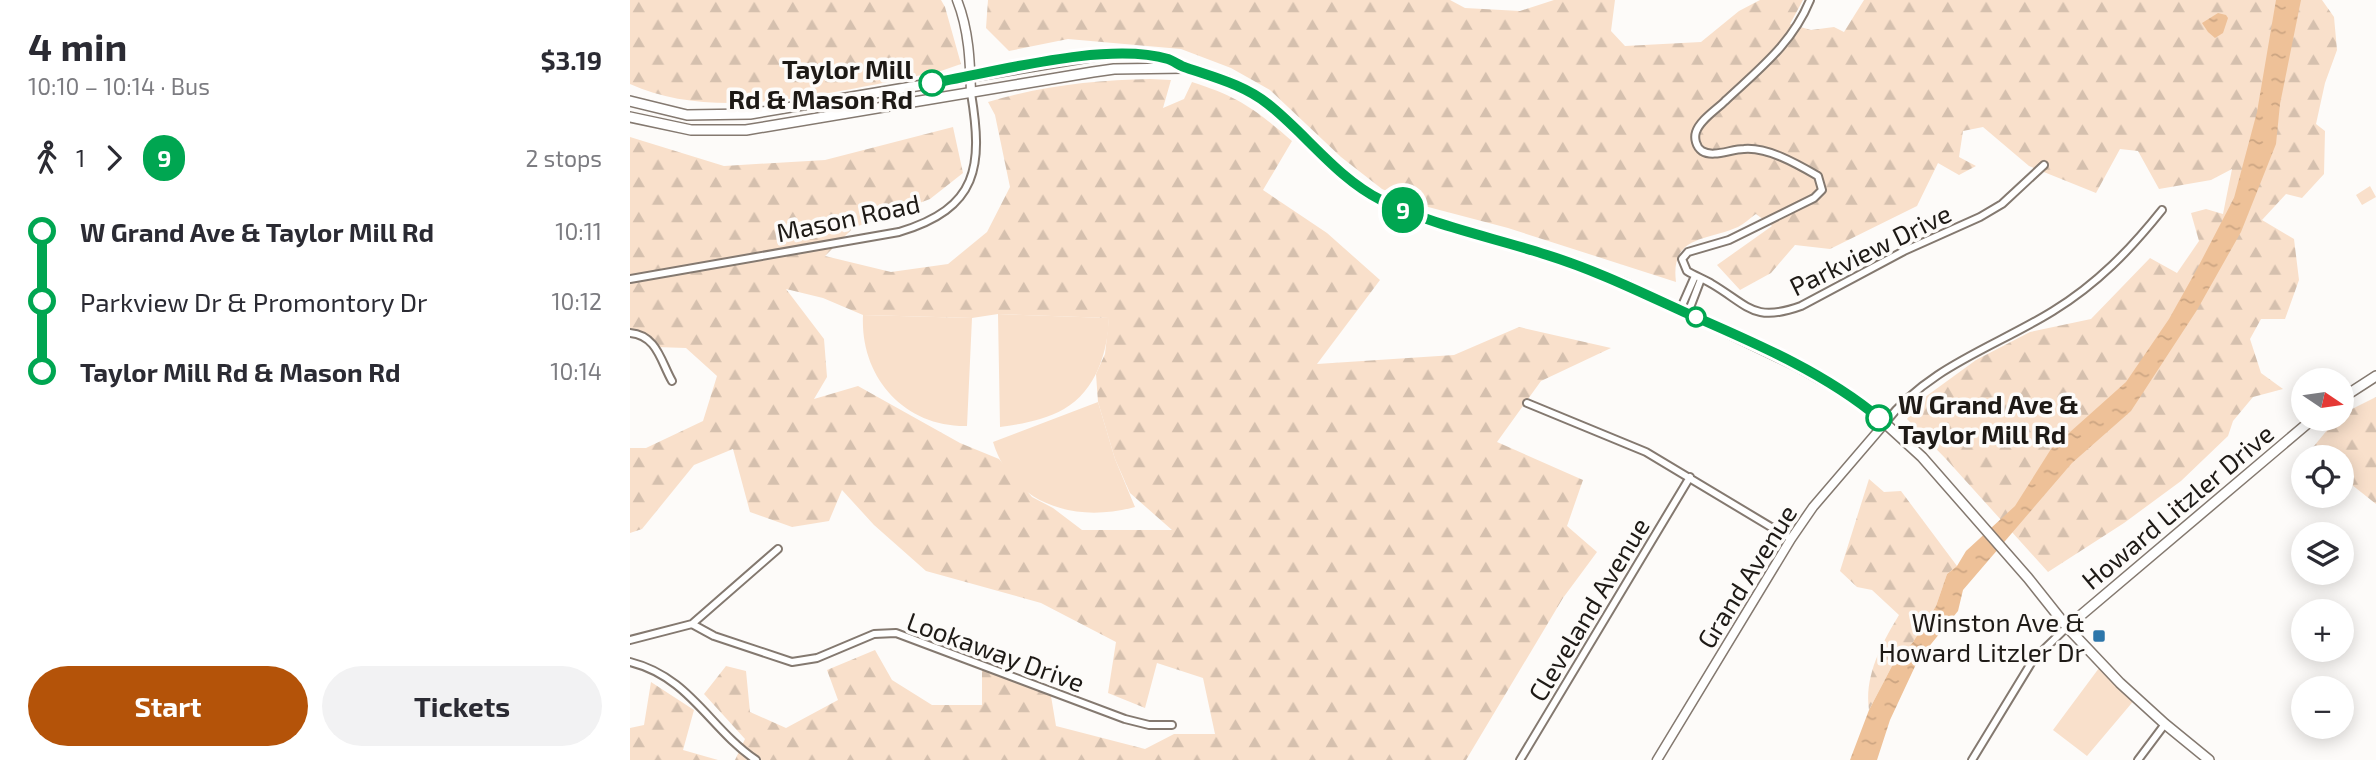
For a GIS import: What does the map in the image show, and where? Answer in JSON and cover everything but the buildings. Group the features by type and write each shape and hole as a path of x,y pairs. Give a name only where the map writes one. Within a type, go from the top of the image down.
{"main road":[{"path":"630,101 687,115 738,115 776,111 1028,65 1101,55 1141,55 1168,59 1186,68 1227,80 1267,103 1347,177 1379,199 1412,214 1586,268 1684,312 1828,383 1885,423 1922,457 2028,578 2067,627 2120,683 2209,760"},
{"path":"630,117 691,130 746,130 1114,69 1186,68"},
{"path":"2354,390 2376,376"},
{"name":"Howard Litzler Drive","path":"2067,627 2299,431"}],"street":[{"path":"957,0 969,48 971,93"},
{"path":"1684,312 1698,278 1687,271 1683,264 1682,259 1688,252 1730,240 1814,198 1822,190 1818,176 1763,150 1741,149 1712,154 1703,152 1698,147 1695,136 1696,129 1781,48 1801,22 1810,0"},
{"name":"Mason Road","path":"630,279 899,232 934,219 953,205 975,166 978,134 971,93"},
{"name":"Parkview Drive","path":"1698,278 1713,284 1733,300 1754,310 1773,314 1784,312 1801,306 1892,257 1980,217 2002,204 2044,165"},
{"path":"1885,423 1894,411 1929,380 2051,312 2079,293 2133,246 2162,210"},
{"path":"630,333 641,335 651,342 672,381"},
{"path":"1527,403 1646,452 1791,539"},
{"name":"Grand Avenue","path":"1657,760 1791,539 1813,507 1885,423"},
{"name":"Cleveland Avenue","path":"1520,760 1690,477"},
{"path":"630,640 692,624 778,549"},
{"name":"Lookaway Drive","path":"692,624 714,636 792,662 817,658 874,634 895,633 1125,719 1149,725 1172,725"},
{"path":"1972,760 2026,669 2067,627"},
{"path":"630,662 652,668 664,675 697,701 732,742 756,760"},
{"path":"2138,760 2165,724"}],"green space":[{"path":"630,0 941,0 961,64 938,72 782,100 703,102 665,96 630,84"},
{"path":"988,0 1450,0 1465,8 1520,11 1554,0 1615,0 1611,31 1625,46 1701,42 1739,11 1760,0 1803,0 1790,24 1811,30 1834,27 1844,32 1864,0 2322,0 2334,17 2337,50 2325,83 2316,124 2325,131 2324,174 2302,198 2286,194 2262,220 2294,239 2299,280 2285,319 2261,319 2250,339 2261,373 2283,389 2253,397 2233,421 2228,436 2181,481 2124,523 2048,572 1907,419 1921,400 1976,360 2030,332 2091,319 2150,258 2177,273 2199,241 2191,213 2206,209 2223,214 2232,169 2211,180 2159,189 2138,151 2120,149 2096,193 2029,166 1983,127 1963,131 1959,157 1976,166 1959,175 1938,163 1917,206 1830,249 1795,245 1771,273 1740,290 1717,265 1772,226 1756,214 1738,227 1703,238 1685,248 1676,267 1676,282 1508,228 1413,203 1382,189 1341,157 1270,90 1231,68 1181,49 1068,39 1009,51 986,28"},
{"path":"1130,80 1171,80 1163,108 1184,99 1192,82 1222,93 1246,105 1292,141 1263,190 1327,233 1380,280 1317,364 1454,355 1519,327 1611,348 1541,381 1497,442 1583,480 1567,526 1597,552 1563,598 1466,760 735,760 745,739 704,694 726,666 746,671 750,712 786,728 838,700 827,670 875,650 892,680 932,705 982,705 982,664 1050,690 1056,726 1145,749 1174,734 1215,734 1203,678 1157,663 1145,708 1108,693 1116,642 1041,603 926,571 874,525 842,490 829,521 792,527 750,512 733,449 694,465 642,529 630,533 630,448 646,448 703,421 717,376 686,348 656,347 630,333 630,137 724,166 825,160 953,127 963,173 930,199 853,228 825,256 891,272 948,264 987,232 1010,187 995,115 988,102 1048,88","holes":["786,289 823,298 863,315 972,318 998,314 1109,318 1105,354 1096,374 1098,402 1115,459 1130,493 1172,530 1082,530 1053,508 1032,497 999,459 960,443 858,386 814,399 827,377 824,339"]},
{"path":"2370,186 2376,197 2362,205 2356,195"},
{"path":"998,314 1109,318 1103,357 1092,381 1075,401 1057,413 1041,419 1000,427"},
{"path":"863,315 972,318 967,426 944,424 924,418 906,408 890,394 869,359 864,338"},
{"path":"2376,397 2376,504 2354,487 2354,445 2315,445 2326,431 2354,431 2354,408"},
{"path":"1098,402 1115,459 1135,507 1091,513 1049,504 1031,495 1015,481 1002,464 993,442"},
{"path":"1869,479 1884,492 1901,491 1957,566 1947,574 1936,606 1913,642 1892,666 1869,710 1872,672 1881,648 1899,615 1872,590 1857,587 1840,571"},
{"path":"2102,664 2136,698 2087,756 2053,730"},
{"path":"651,682 694,710 683,750 718,760 630,760 630,728 644,725"}],"water":[{"path":"2276,0 2301,0 2280,104 2276,144 2241,232 2197,310 2131,411 2072,463 1963,590 1958,611 1918,660 1890,720 1877,760 1850,760 1869,710 1892,666 1913,642 1936,606 1947,574 1957,566 1966,551 2015,506 2051,449 2126,382 2169,319 2234,198 2257,112"},
{"path":"2218,13 2228,18 2223,33 2215,38 2202,23"}],"bus line":[{"name":"9","path":"932,83 1101,55 1141,55 1168,59 1186,68 1227,80 1251,92 1281,115 1347,177 1379,199 1412,214 1545,254 1624,283 1795,365 1847,394 1879,418"}],"place":[{"name":"Taylor Mill Rd & Mason Rd","path":"932,83"},
{"name":"W Grand Ave & Taylor Mill Rd","path":"1879,418"},
{"name":"Winston Ave & Howard Litzler Dr","path":"2099,636"}]}
